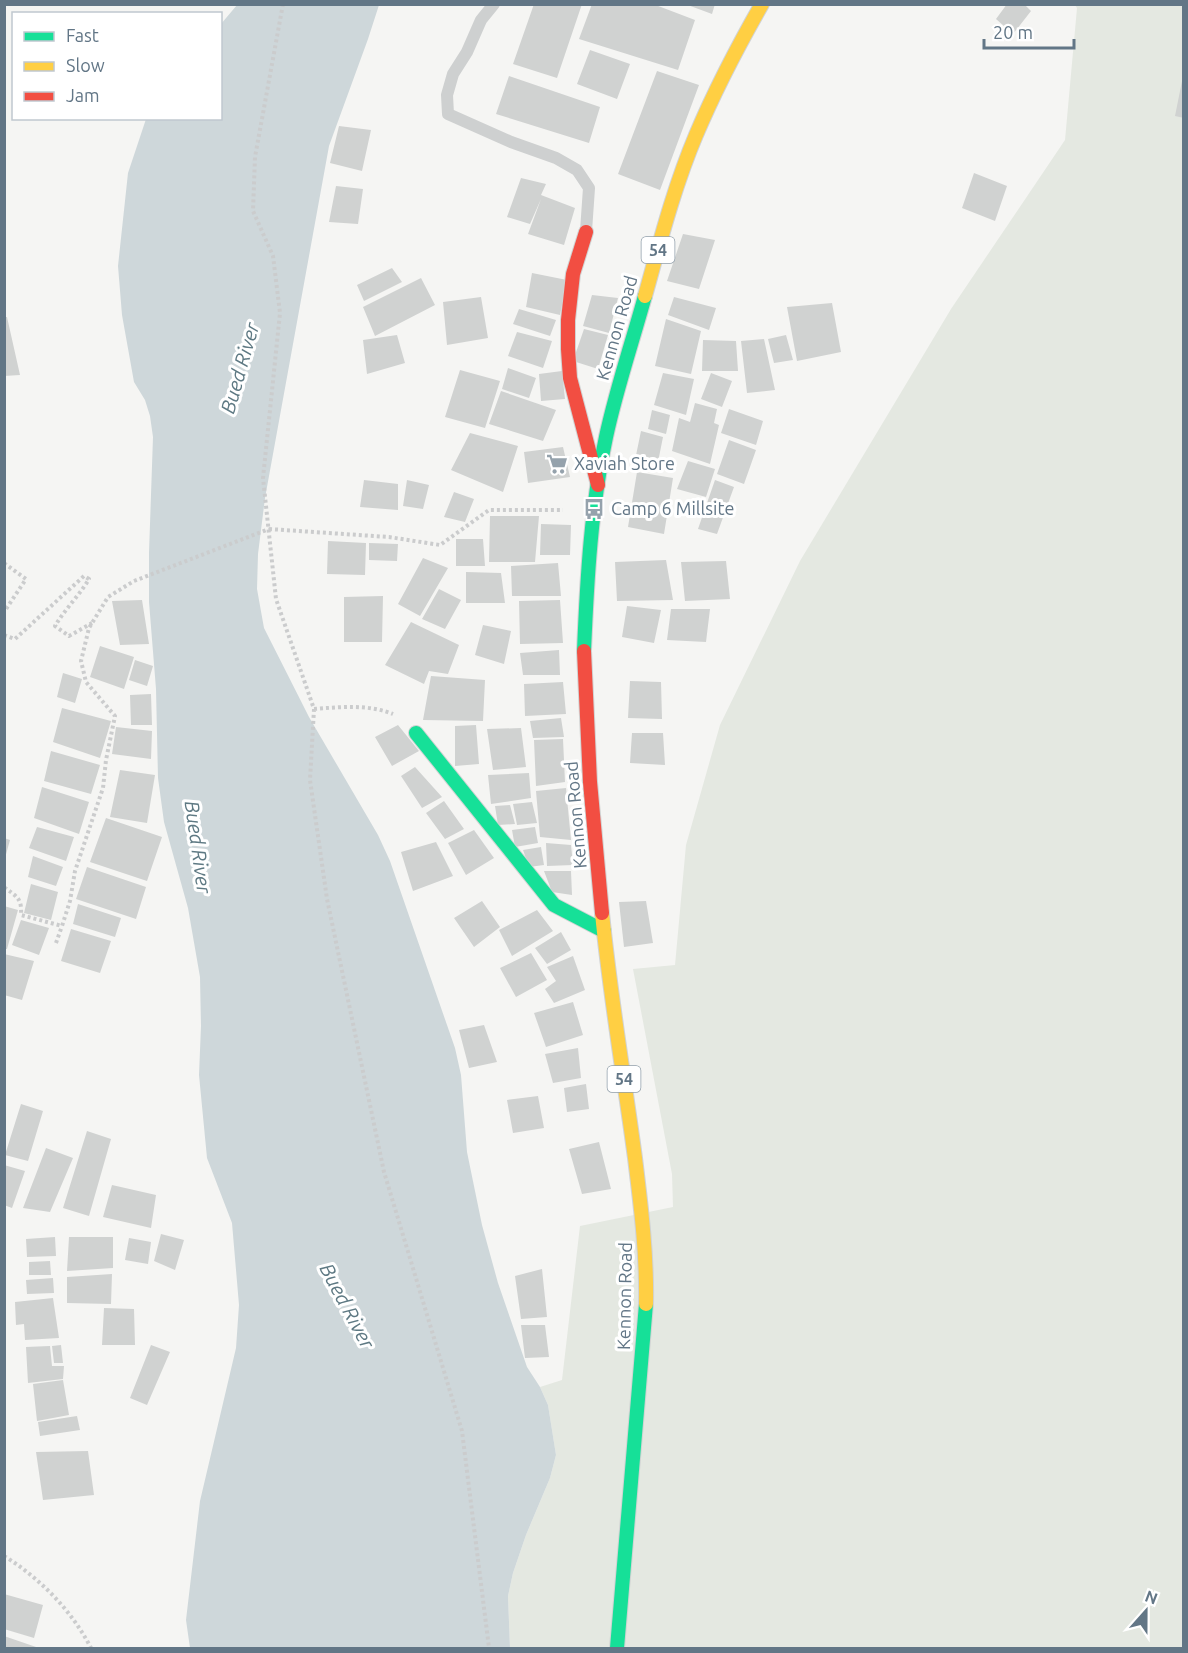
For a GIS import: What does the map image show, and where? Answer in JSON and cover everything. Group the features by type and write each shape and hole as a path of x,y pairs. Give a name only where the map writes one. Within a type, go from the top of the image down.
{"main road":[{"name":"Kennon Road","path":"617,1648 643,1345 644,1233 627,1097 609,981 590,782 584,662 587,581 594,509 606,436 669,210 696,135 739,44 762,4"},
{"path":"586,232 573,274 568,320 568,349 570,378 598,485"},
{"path":"416,733 554,905 604,931"}],"lane":[{"path":"494,4 481,20 453,74 447,95 448,114 511,142 556,158 577,170 589,188 586,232"}],"path":[{"path":"284,4 255,157 254,211 273,256 279,314 264,478 276,599 314,709 310,780 327,899 384,1173 462,1431 489,1648"},
{"path":"56,943 70,901 75,871 104,788 106,760 115,716 86,682 81,661 89,628 108,597 134,581 269,529 388,537 440,545 489,510 594,509"},
{"path":"4,563 26,579 4,612"},
{"path":"4,635 15,639 84,576 90,579 55,626 69,636 93,622"},
{"path":"314,709 377,708 400,717 416,733"},
{"path":"4,887 20,899 21,915 62,926"},
{"path":"4,1556 48,1589 86,1638 91,1648"}],"shaded area":[{"path":"1075,5 1183,5 1183,1648 510,1648 508,1596 513,1573 550,1478 556,1455 548,1405 540,1387 562,1380 580,1226 673,1207 672,1174 633,969 675,965 686,845 720,725 800,561 951,309 1065,140 1077,8"}],"water":[{"name":"Bued River","path":"237,5 379,5 329,146 265,498 258,554 257,589 264,628 309,717 378,835 390,861 455,1048 461,1075 467,1152 482,1225 498,1283 527,1367 548,1405 556,1455 550,1478 513,1573 508,1596 510,1648 190,1648 186,1620 200,1501 236,1348 239,1305 232,1223 207,1158 199,1075 200,977 188,908 164,822 158,778 156,689 149,602 153,437 145,400 134,382 122,315 118,266 128,173 146,120 222,120 222,23"}],"building":[{"path":"534,4 582,4 557,78 513,64"},
{"path":"592,4 653,4 695,20 678,70 579,39"},
{"path":"685,4 715,4 712,14"},
{"path":"1007,4 1024,4 1031,11 1013,34 996,19"},
{"path":"590,50 630,64 617,99 577,84"},
{"path":"657,71 699,85 660,190 618,174"},
{"path":"509,76 600,107 589,143 496,114"},
{"path":"1182,81 1184,81 1184,118 1175,116"},
{"path":"339,126 371,130 362,171 330,163"},
{"path":"974,173 1007,186 995,221 962,208"},
{"path":"521,178 546,184 541,195 575,208 564,245 528,234 541,199 530,224 507,217"},
{"path":"336,186 363,189 358,224 329,222"},
{"path":"683,234 715,240 699,289 667,281"},
{"path":"392,268 402,282 364,301 357,285"},
{"path":"532,273 567,280 560,315 526,307"},
{"path":"421,278 435,305 375,336 363,307"},
{"path":"592,295 618,298 609,333 583,326"},
{"path":"481,297 488,338 447,345 443,302"},
{"path":"674,297 716,308 709,330 668,315"},
{"path":"832,303 841,352 797,361 787,307"},
{"path":"519,309 556,320 550,336 513,324"},
{"path":"4,317 7,317 20,375 4,376"},
{"path":"666,319 701,331 691,374 655,366"},
{"path":"584,329 608,335 598,369 573,361"},
{"path":"517,332 552,341 543,368 508,356"},
{"path":"397,335 405,363 367,374 363,340"},
{"path":"786,335 793,360 774,363 768,339"},
{"path":"764,339 775,390 747,393 741,341"},
{"path":"703,340 736,341 738,371 702,371"},
{"path":"508,368 536,378 529,398 502,389"},
{"path":"460,370 500,381 485,428 445,417"},
{"path":"562,371 565,399 541,401 539,374"},
{"path":"663,373 694,379 686,415 654,405"},
{"path":"711,373 732,381 722,407 701,399"},
{"path":"501,391 556,410 543,441 489,424"},
{"path":"695,403 717,409 714,423 719,425 710,464 672,451 679,418 690,422"},
{"path":"729,409 763,421 756,445 721,433"},
{"path":"652,410 670,415 666,434 648,429"},
{"path":"641,431 663,437 656,472 634,465"},
{"path":"470,433 518,446 503,492 451,470"},
{"path":"729,440 756,450 744,484 717,474"},
{"path":"563,447 570,477 528,483 524,452"},
{"path":"688,461 715,469 706,497 677,489"},
{"path":"637,472 673,478 664,534 628,527"},
{"path":"364,480 398,484 398,510 360,507"},
{"path":"407,480 429,485 423,509 403,506"},
{"path":"715,480 734,487 717,534 698,529"},
{"path":"454,492 474,499 465,522 444,517"},
{"path":"490,516 539,516 535,562 489,562"},
{"path":"541,524 571,525 570,555 540,555"},
{"path":"456,539 483,539 485,566 456,566"},
{"path":"328,541 366,543 365,575 327,574"},
{"path":"369,543 398,544 397,561 369,560"},
{"path":"423,558 448,568 420,616 398,604"},
{"path":"666,560 673,600 617,601 615,562"},
{"path":"726,561 730,599 685,601 681,562"},
{"path":"558,563 561,596 512,596 511,566"},
{"path":"466,572 501,573 505,603 466,603"},
{"path":"439,589 461,600 445,629 422,619"},
{"path":"383,596 382,642 344,642 344,597"},
{"path":"142,600 149,644 120,645 112,601"},
{"path":"560,600 563,643 520,644 519,601"},
{"path":"627,606 661,610 654,643 622,637"},
{"path":"671,609 710,609 706,642 667,640"},
{"path":"411,622 459,645 448,674 429,671 424,684 385,665"},
{"path":"483,625 511,631 504,664 475,655"},
{"path":"100,646 134,657 124,689 90,677"},
{"path":"559,650 560,675 523,675 520,653"},
{"path":"135,660 153,666 147,686 129,680"},
{"path":"63,673 82,679 75,703 57,697"},
{"path":"431,676 485,680 483,721 423,720"},
{"path":"630,681 661,682 662,719 628,718"},
{"path":"563,682 566,714 525,716 524,684"},
{"path":"151,694 152,725 131,725 130,695"},
{"path":"62,708 111,721 100,758 53,742"},
{"path":"561,718 564,737 533,738 530,721"},
{"path":"398,725 419,751 392,766 375,737"},
{"path":"476,725 479,764 455,766 455,726"},
{"path":"116,727 152,731 151,759 112,754"},
{"path":"521,728 526,767 493,770 487,729"},
{"path":"632,733 663,733 665,765 630,763"},
{"path":"563,739 565,782 536,786 534,740"},
{"path":"51,751 100,765 91,794 44,781"},
{"path":"415,767 442,797 422,808 401,776"},
{"path":"120,770 155,775 147,823 110,817"},
{"path":"529,773 531,798 491,804 488,775"},
{"path":"42,787 89,802 79,834 34,818"},
{"path":"566,788 571,840 540,837 536,791"},
{"path":"444,801 464,829 445,839 426,813"},
{"path":"532,802 537,823 517,825 513,804"},
{"path":"510,805 515,824 498,825 495,806"},
{"path":"106,818 162,837 147,881 90,862"},
{"path":"37,827 74,837 66,861 29,848"},
{"path":"535,827 538,843 515,847 512,830"},
{"path":"474,830 494,858 466,875 448,843"},
{"path":"4,838 10,840 5,858 4,858"},
{"path":"436,842 453,876 413,891 401,852"},
{"path":"546,843 571,845 573,865 547,866"},
{"path":"541,847 544,865 529,867 523,850"},
{"path":"33,856 63,867 56,886 28,877"},
{"path":"87,867 146,887 136,919 76,899"},
{"path":"544,871 571,871 572,895 552,892"},
{"path":"31,884 58,892 51,920 24,913"},
{"path":"482,901 500,927 474,947 454,918"},
{"path":"646,901 653,943 624,947 619,902"},
{"path":"78,904 121,918 115,937 73,924"},
{"path":"4,906 18,910 7,949 4,949"},
{"path":"537,910 553,931 512,956 499,930"},
{"path":"21,920 49,928 39,955 12,945"},
{"path":"71,929 111,941 100,973 61,961"},
{"path":"561,932 571,950 547,964 535,948"},
{"path":"531,953 547,980 516,997 500,968"},
{"path":"4,954 34,961 22,1000 4,995"},
{"path":"573,956 585,990 554,1003 545,989 556,981 547,967"},
{"path":"573,1002 583,1035 546,1047 534,1013"},
{"path":"484,1025 497,1062 469,1068 459,1030"},
{"path":"578,1048 581,1078 553,1083 545,1054"},
{"path":"586,1084 589,1109 567,1112 564,1088"},
{"path":"538,1096 544,1128 513,1133 507,1100"},
{"path":"21,1104 43,1111 28,1161 5,1155"},
{"path":"87,1131 111,1139 89,1216 63,1208"},
{"path":"599,1142 611,1189 582,1194 569,1149"},
{"path":"46,1148 73,1158 50,1212 23,1208"},
{"path":"4,1165 25,1171 12,1208 4,1205"},
{"path":"112,1185 156,1195 151,1228 103,1217"},
{"path":"161,1234 184,1240 175,1270 154,1261"},
{"path":"55,1237 56,1256 27,1257 26,1239"},
{"path":"69,1237 113,1237 113,1268 67,1271"},
{"path":"129,1238 151,1242 148,1264 125,1260"},
{"path":"50,1261 51,1275 29,1275 29,1262"},
{"path":"542,1269 547,1317 521,1319 515,1276"},
{"path":"112,1274 111,1304 67,1303 67,1277"},
{"path":"53,1278 54,1293 27,1294 26,1280"},
{"path":"53,1298 59,1338 25,1340 24,1324 16,1325 15,1302"},
{"path":"104,1308 134,1309 135,1345 102,1345"},
{"path":"521,1325 545,1325 549,1357 525,1358"},
{"path":"61,1345 63,1363 54,1363 52,1346"},
{"path":"151,1345 170,1352 147,1405 130,1398"},
{"path":"50,1346 52,1366 64,1366 63,1379 28,1383 26,1347"},
{"path":"63,1380 69,1415 37,1421 33,1384"},
{"path":"77,1416 80,1430 40,1436 38,1422"},
{"path":"88,1451 94,1495 43,1500 36,1452"},
{"path":"4,1594 43,1605 34,1638 4,1629"},
{"path":"4,1636 39,1648 4,1648"}],"traffic: fast":[{"path":"584,651 590,543 601,463 614,402 645,296"},
{"path":"416,733 554,905 604,931"},
{"path":"617,1648 646,1304"}],"traffic: slow":[{"path":"645,296 688,155 719,85 762,4"},
{"path":"602,913 635,1158 645,1249 646,1304"}],"traffic: jam":[{"path":"586,232 573,274 568,320 568,349 570,378 598,485"},
{"path":"584,651 590,782 602,913"}],"place":[{"name":"Xaviah Store","path":"557,464"},
{"name":"Camp 6 Millsite","path":"594,509"}]}
